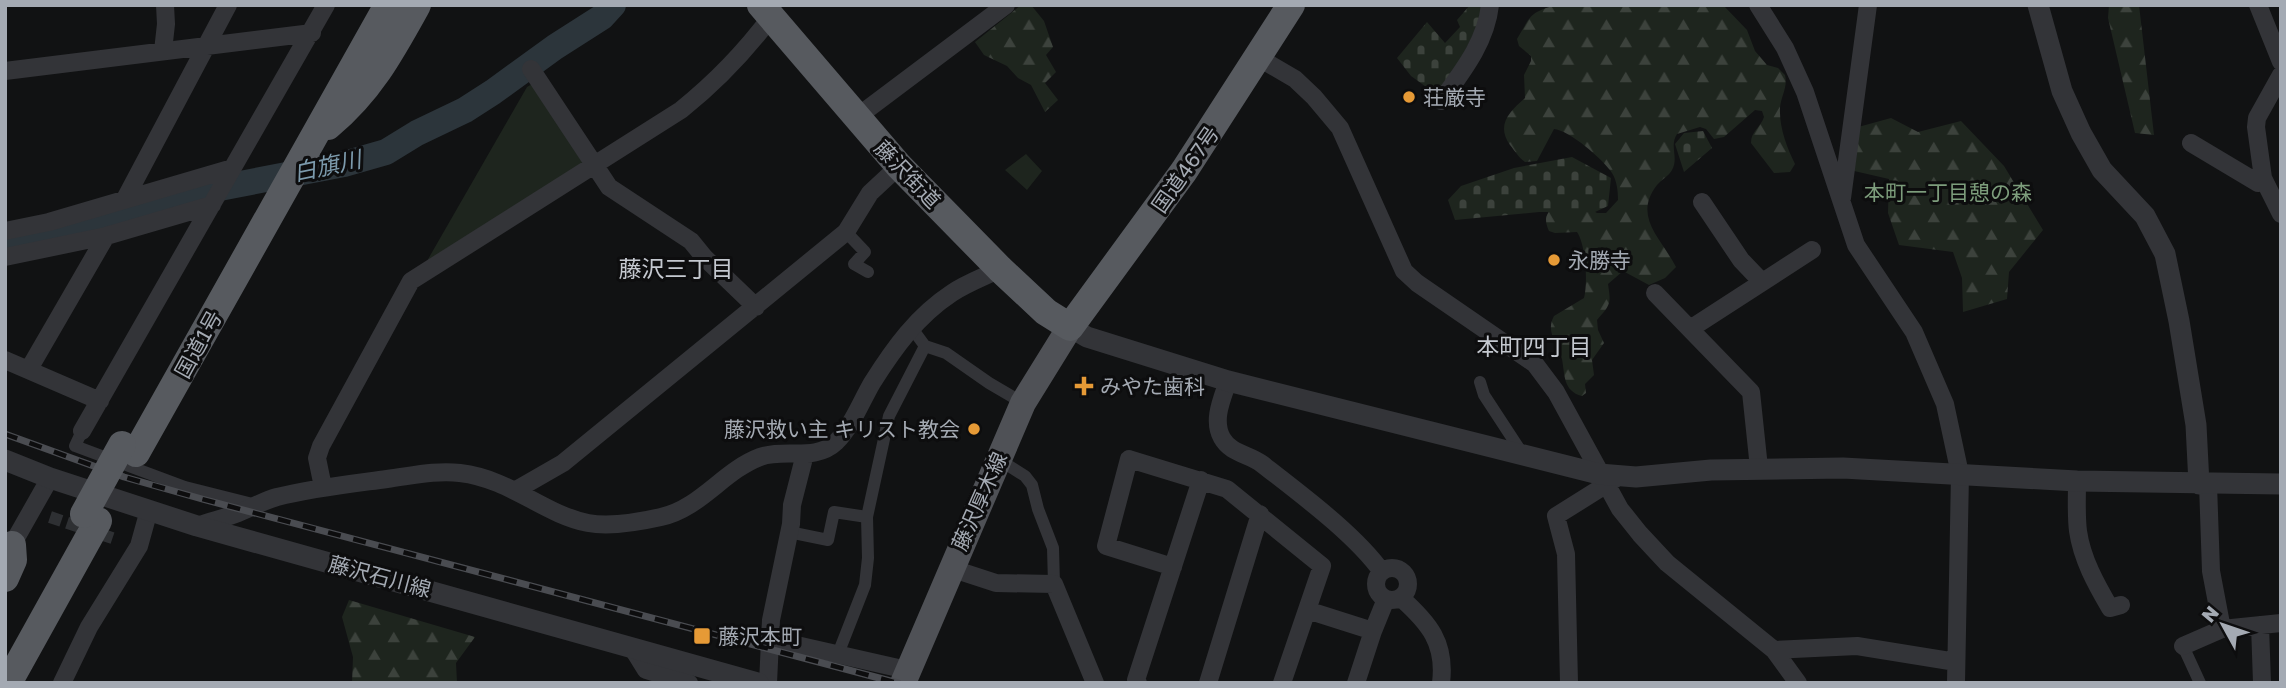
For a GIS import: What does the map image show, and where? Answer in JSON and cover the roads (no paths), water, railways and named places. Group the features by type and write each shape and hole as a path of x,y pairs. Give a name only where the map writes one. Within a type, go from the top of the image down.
{"highway":[{"name":"国道1号","path":"8,683 91,517 368,5"},
{"name":"国道1号","path":"129,449 313,139 388,5"},
{"path":"313,139 351,106 370,85 417,5"},
{"name":"国道467号","path":"1070,327 1184,171 1292,5"},
{"name":"藤沢街道","path":"766,11 899,166 1000,269 1046,312 1070,327"},
{"name":"国道1号","path":"5,655 91,517"},
{"path":"5,578 13,559 9,546"}],"main road":[{"name":"藤沢厚木線","path":"905,676 1023,403 1070,327"}],"street":[{"path":"163,51 165,5"},
{"path":"125,199 228,5"},
{"path":"257,505 185,487 75,446 326,5"},
{"path":"857,117 1006,5"},
{"path":"1441,101 1468,63 1484,33 1490,5"},
{"path":"1758,5 1785,48 1805,92 1856,245 1914,332 1945,404 1960,474 1958,676 1857,646 1774,650"},
{"path":"1842,198 1868,5"},
{"path":"2038,5 2062,91 2081,134 2102,170 2145,216 2165,254 2196,425 2211,572 2222,629"},
{"path":"2258,5 2281,62"},
{"path":"323,487 317,458 321,446 411,281 681,110 734,64 766,11"},
{"path":"5,71 312,33"},
{"path":"1259,58 1295,79 1340,128 1404,271 1417,283 1535,364 1556,391 1608,478 1620,509 1667,563 1774,650 1798,683"},
{"path":"531,69 609,187 691,241 756,307"},
{"path":"2281,75 2257,118 2256,127 2263,178 2281,214"},
{"path":"2190,143 2258,183 2263,178"},
{"path":"516,490 563,463 846,232 870,192 899,166"},
{"path":"5,231 49,222 233,168"},
{"path":"1702,202 1741,260 1761,282"},
{"path":"5,257 106,236 212,205"},
{"path":"846,232 865,252 854,264 868,272"},
{"path":"29,369 106,236"},
{"path":"1689,329 1812,250"},
{"path":"197,526 257,505 323,487 459,472 486,477 586,523 603,525 662,517 703,498 734,471 762,457 822,451 835,443 911,327 953,292 1000,269"},
{"path":"1655,293 1751,392 1759,468"},
{"path":"911,327 925,346 946,353 1023,403"},
{"path":"1070,327 1087,337 1228,381 1522,453 1608,478 1759,468 1843,468 2077,481 2281,485"},
{"path":"838,654 865,585 868,558 867,517 889,416 925,346"},
{"path":"5,360 100,401"},
{"path":"1228,381 1218,410 1218,427 1229,447 1260,461 1358,543 1382,572"},
{"path":"1480,383 1484,395 1522,453"},
{"path":"758,682 770,639 792,505 805,454"},
{"path":"1173,567 1106,546 1129,458 1236,493 1322,566 1282,683"},
{"path":"998,459 1025,476 1032,485 1038,509 1054,548 1054,583 1095,683"},
{"name":"藤沢石川線","path":"5,460 50,478 197,526 758,682"},
{"path":"9,546 50,478"},
{"path":"1569,683 1566,554 1556,516 1608,478"},
{"path":"1138,683 1136,680 1201,480"},
{"path":"2077,481 2078,531 2091,572 2110,608 2121,605"},
{"path":"62,683 89,627 139,546 149,510"},
{"path":"789,532 828,540 834,512 867,517"},
{"path":"1208,683 1260,514"},
{"path":"950,568 996,583 1054,583"},
{"path":"1356,683 1373,631 1393,598 1407,589 1405,575 1396,569 1386,569 1376,581 1376,587 1381,596 1393,598 1421,617 1440,645 1441,683"},
{"path":"1307,610 1373,631"},
{"path":"2200,683 2183,646 2222,629 2281,623"},
{"path":"2260,625 2262,683"},
{"path":"770,639 838,654 905,676"},
{"path":"633,649 646,670 689,683"}],"waterway":[{"name":"白旗川","path":"5,243 109,220 204,191 344,164 386,152 493,92 602,17 613,5"}],"tunnel":[{"path":"50,517 118,540"}],"railway":[{"path":"5,434 124,477 202,499 898,683"}],"place":[{"name":"荘厳寺","path":"1409,97"},
{"name":"永勝寺","path":"1554,260"},
{"name":"みやた歯科","path":"1084,386"},
{"name":"藤沢救い主 キリスト教会","path":"974,429"},
{"name":"藤沢本町","path":"702,636"}],"district":[{"name":"藤沢三丁目","path":"676,268"},
{"name":"本町四丁目","path":"1534,346"}],"park label":[{"name":"本町一丁目憩の森","path":"1948,192"}]}
